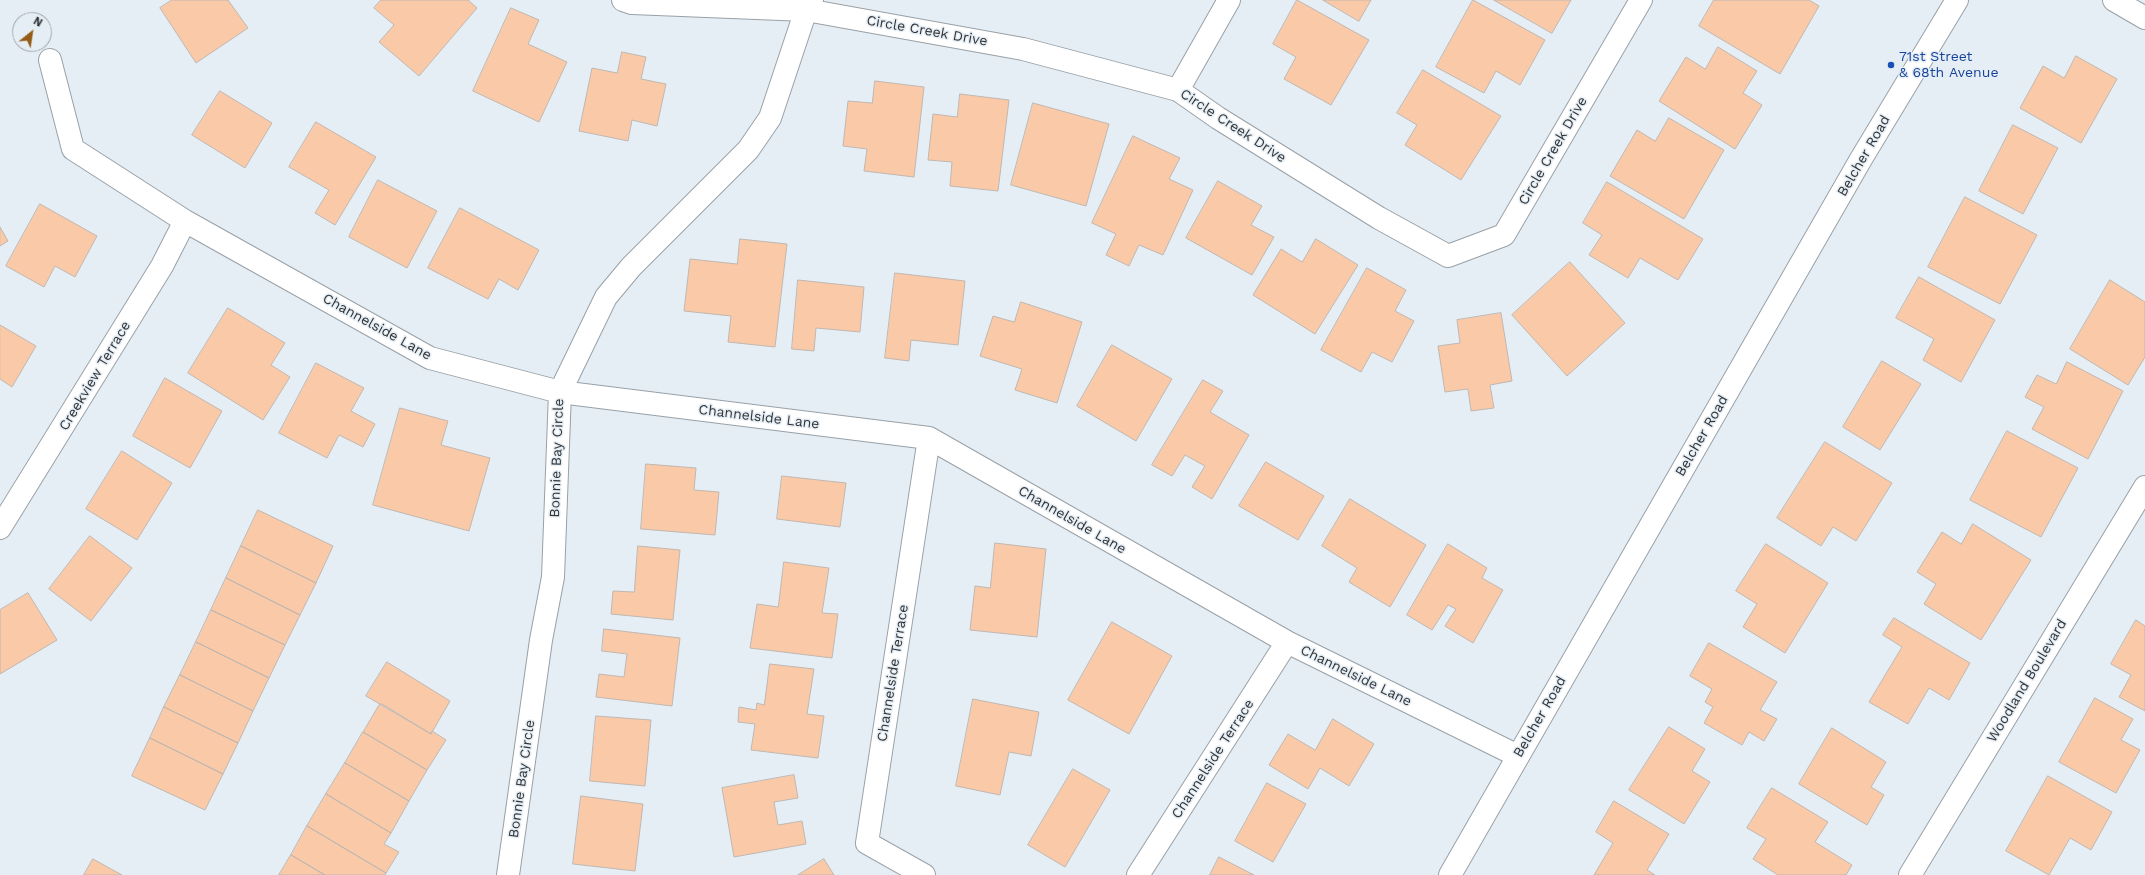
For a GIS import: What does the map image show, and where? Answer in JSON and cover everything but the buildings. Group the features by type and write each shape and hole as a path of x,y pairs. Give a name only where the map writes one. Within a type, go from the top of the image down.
{"street":[{"name":"Circle Creek Drive","path":"623,0 632,3 809,5 1023,49 1178,90 1218,118 1366,209 1448,256 1504,235 1641,0"},
{"path":"1178,90 1229,0"},
{"name":"Belcher Road","path":"1450,875 1861,159 1957,0"},
{"path":"2114,0 2145,18"},
{"name":"Bonnie Bay Circle","path":"508,875 541,640 553,577 560,392 606,297 631,267 748,150 770,118 809,5"},
{"name":"Channelside Lane","path":"50,60 73,149 184,221 430,358 560,392 930,438 1287,642 1518,756"},
{"name":"Creekview Terrace","path":"0,528 158,273 184,221"},
{"name":"Channelside Terrace","path":"924,875 867,843 930,438"},
{"name":"Woodland Boulevard","path":"1910,875 2145,487"},
{"name":"Channelside Terrace","path":"1138,875 1287,642"}],"place":[{"name":"71st Street & 68th Avenue","path":"1891,65"}]}
